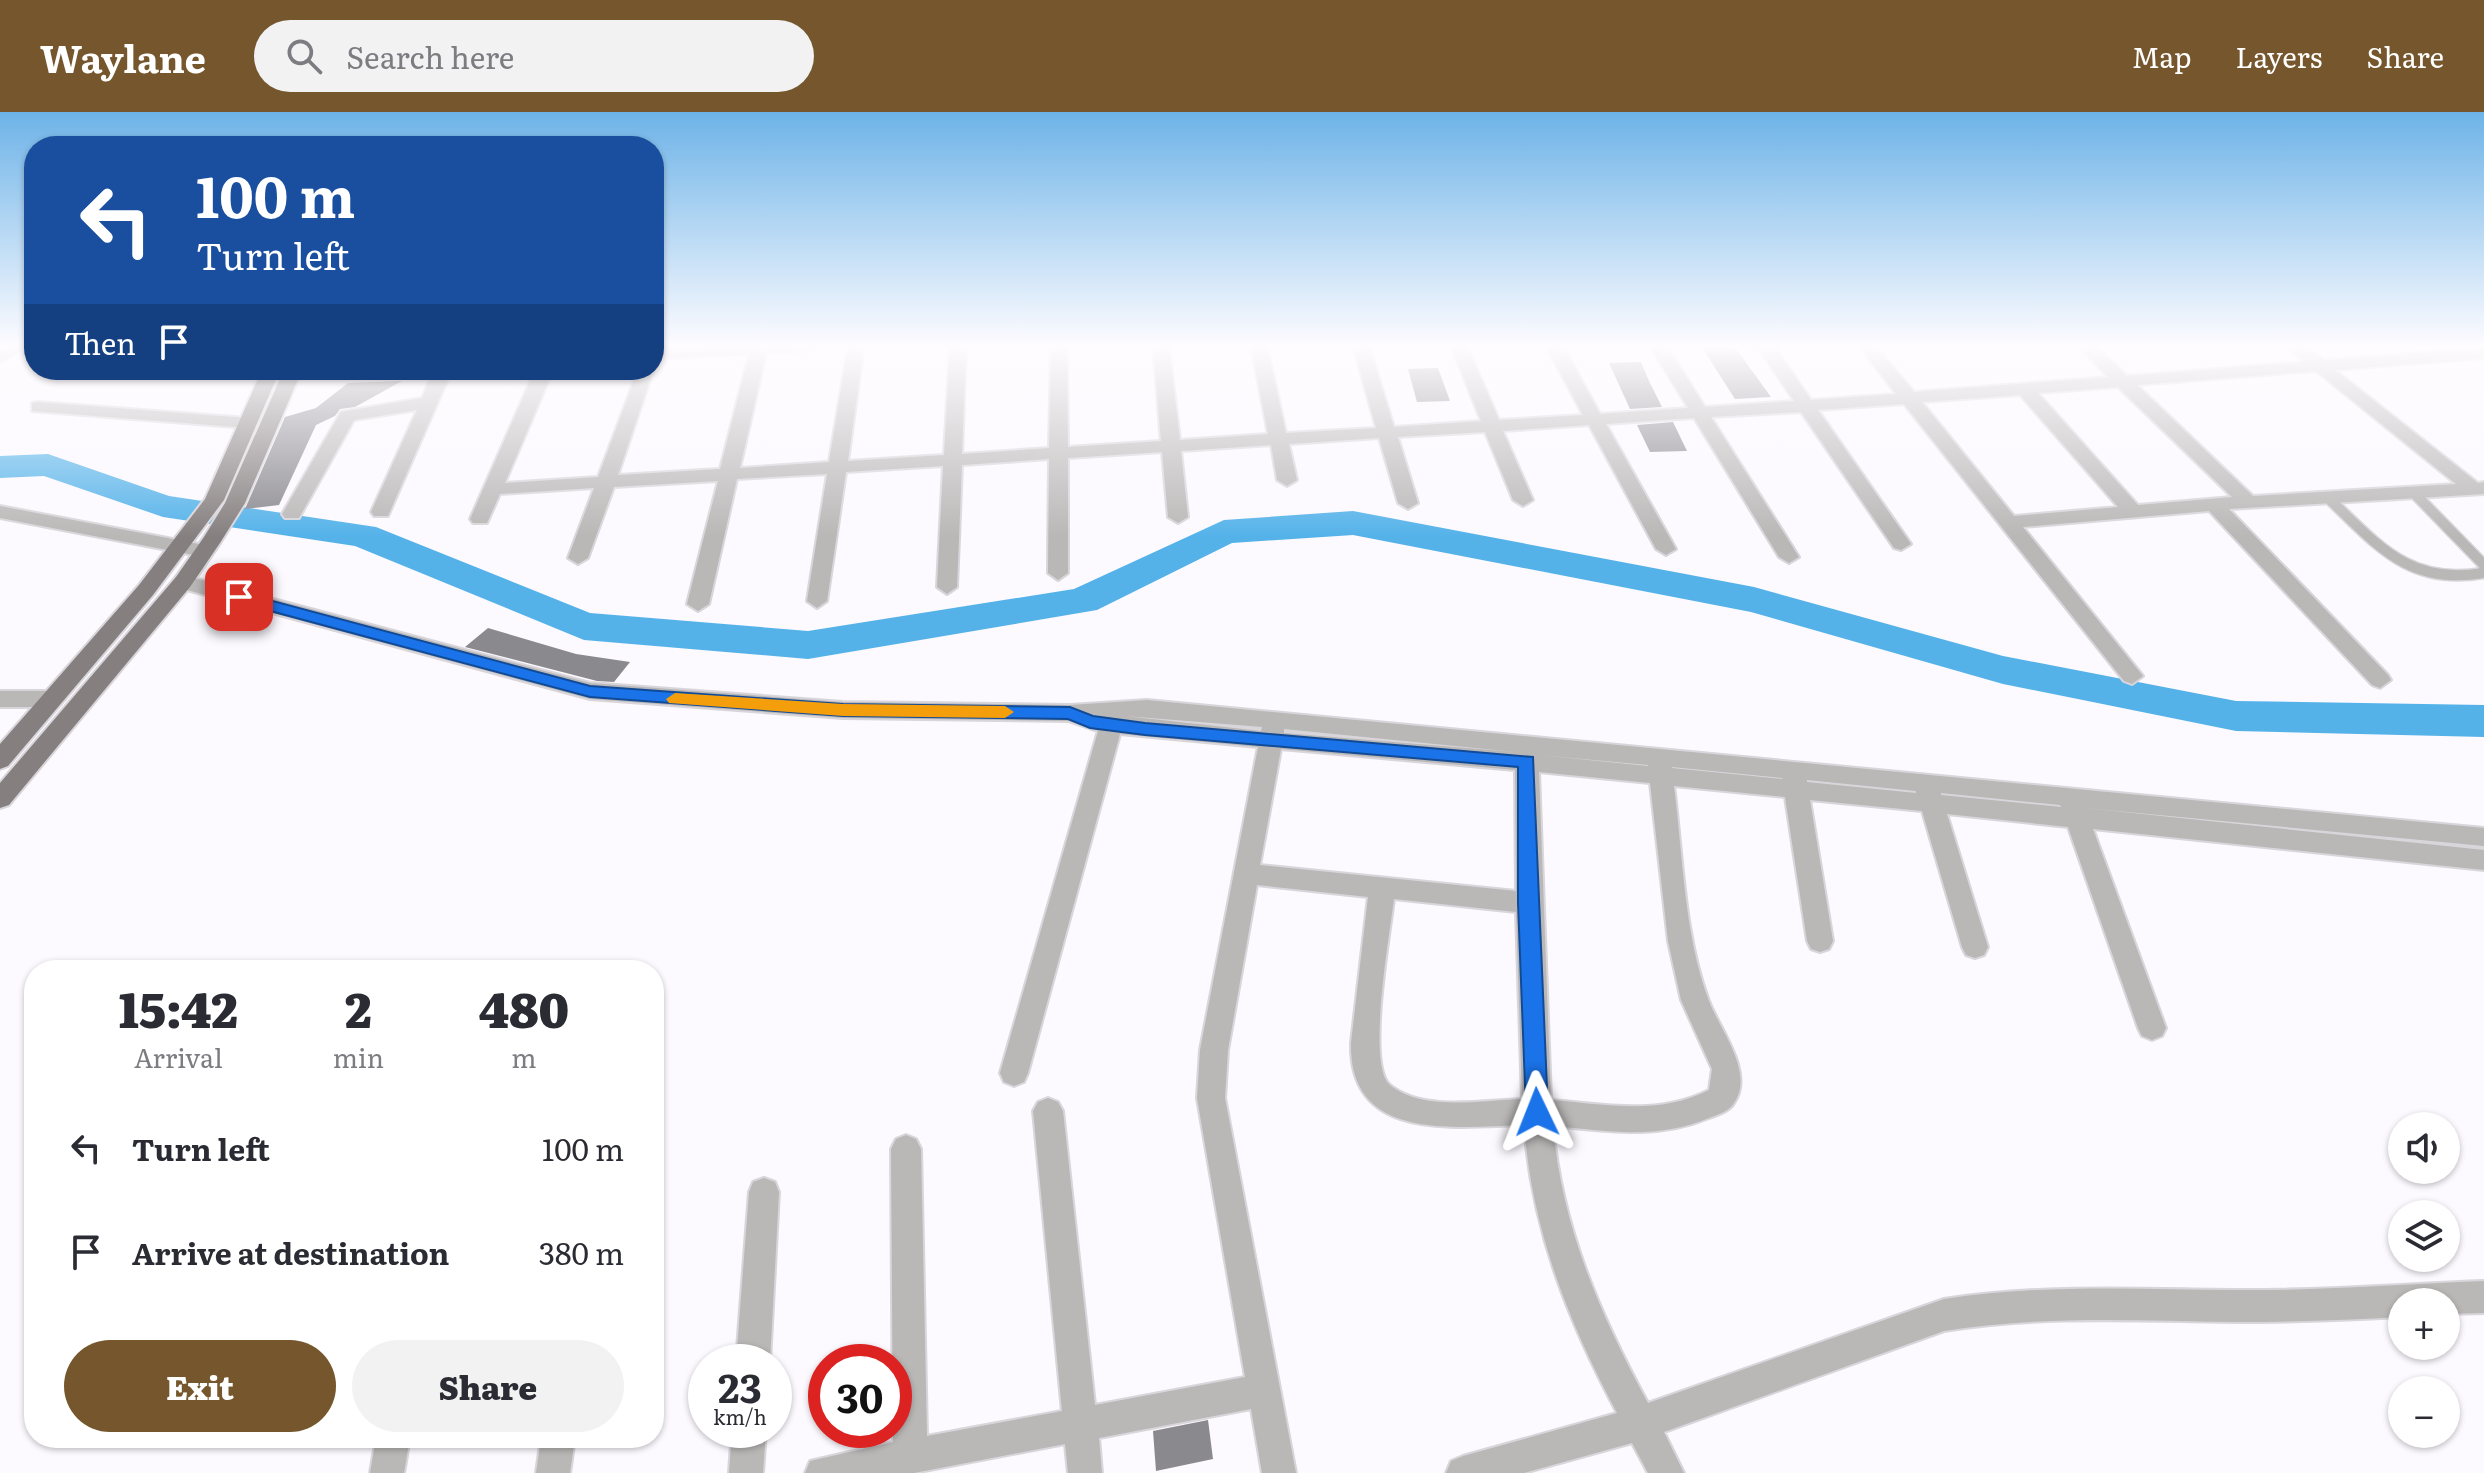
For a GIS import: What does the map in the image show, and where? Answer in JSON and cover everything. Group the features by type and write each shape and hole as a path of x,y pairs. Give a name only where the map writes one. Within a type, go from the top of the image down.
{"main road":[{"path":"0,760 54,699 214,500 254,410"},
{"path":"0,799 183,582 235,503 276,410"}],"street":[{"path":"71,410 248,423"},
{"path":"292,514 347,416 385,410"},
{"path":"381,512 427,410"},
{"path":"480,519 527,410"},
{"path":"578,558 633,410"},
{"path":"698,604 743,410"},
{"path":"817,601 847,410"},
{"path":"947,587 954,410"},
{"path":"1058,573 1060,410"},
{"path":"1168,410 1178,517"},
{"path":"1273,410 1287,480"},
{"path":"1379,410 1408,503"},
{"path":"1484,410 1523,500"},
{"path":"1588,410 1666,549"},
{"path":"494,489 1743,410"},
{"path":"1808,410 1901,544"},
{"path":"1915,410 2132,676"},
{"path":"2043,410 2133,512"},
{"path":"2152,410 2248,502"},
{"path":"2376,410 2479,488"},
{"path":"1699,412 1789,557"},
{"path":"2008,522 2248,502 2479,488"},
{"path":"2214,505 2380,680"},
{"path":"0,512 208,545"},
{"path":"183,582 590,691 816,709 1070,713 1527,753 2072,806 2484,837"},
{"path":"0,699 54,699"},
{"path":"1014,1073 1113,717"},
{"path":"1273,730 1214,1050 1211,1098 1279,1473"},
{"path":"1527,753 1528,903 1537,1112 1560,1247 1577,1291 1667,1473"},
{"path":"1382,888 1366,1041 1366,1076 1381,1096 1408,1107 1457,1116 1537,1112 1658,1120 1698,1111 1723,1097 1726,1069 1695,1000 1681,941 1660,766"},
{"path":"1794,779 1820,941"},
{"path":"1927,792 1975,947"},
{"path":"2072,806 2484,860"},
{"path":"2072,806 2152,1028"},
{"path":"1248,874 1528,903"},
{"path":"1048,1111 1085,1473"},
{"path":"906,1149 910,1456"},
{"path":"754,1344 764,1192"},
{"path":"1463,1473 1641,1423 1944,1315 1993,1305 2097,1302 2276,1306 2484,1297"},
{"path":"822,1473 1263,1390"},
{"path":"387,1473 391,1448"},
{"path":"553,1473 557,1448"},
{"path":"746,1473 748,1448"}],"lane":[{"path":"2327,497 2412,572 2448,578 2483,573 2484,567 2413,492"}],"building":[{"path":"311,410 340,410 335,416 316,425 279,505 245,509 285,417"},
{"path":"1673,422 1687,451 1650,452 1637,425"},
{"path":"488,628 576,654 630,662 614,682 597,681 465,647"},
{"path":"1208,1420 1213,1459 1156,1471 1153,1431"}],"waterway":[{"path":"0,467 48,465 163,506 363,535 584,626 808,645 1083,601 1224,532 1353,523 1754,600 2003,670 2236,716 2484,721"}],"slow traffic":[{"path":"675,699 843,710 1005,712"}],"route":[{"path":"239,597 590,691 843,710 1070,713 1090,722 1145,729 1527,762 1528,903 1537,1112"}]}
